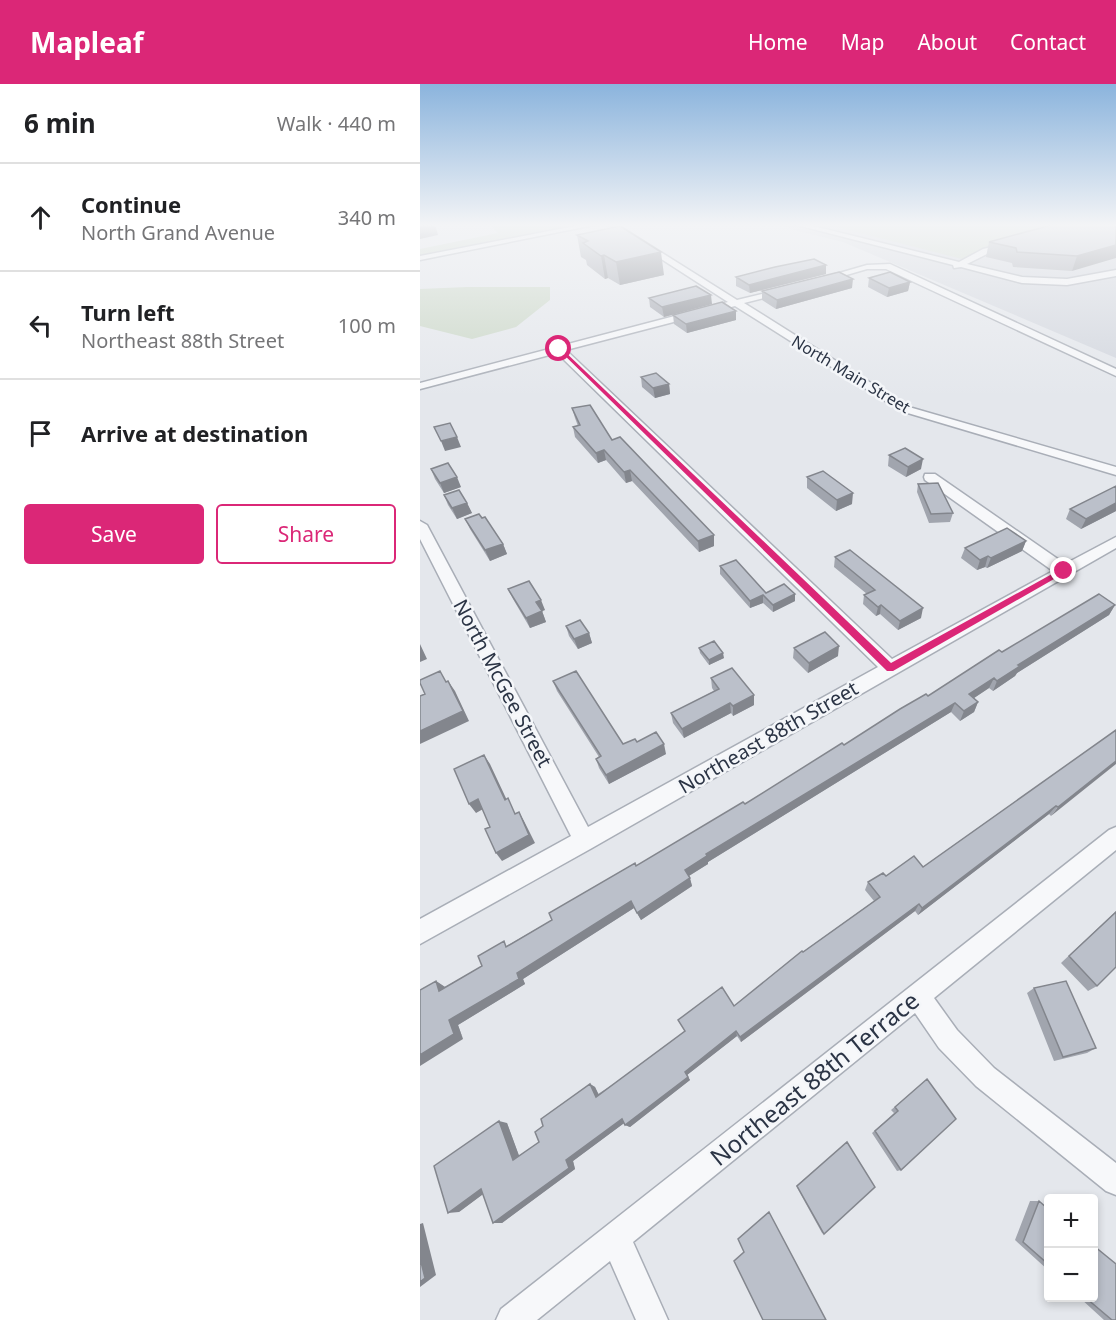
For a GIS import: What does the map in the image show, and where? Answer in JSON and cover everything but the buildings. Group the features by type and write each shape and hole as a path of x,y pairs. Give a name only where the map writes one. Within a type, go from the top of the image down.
{"street":[{"name":"North Main Street","path":"703,282 905,409 1116,471"},
{"path":"805,284 813,282"},
{"path":"923,282 1116,373"},
{"path":"420,386 794,287"},
{"path":"559,349 890,668"},
{"path":"930,477 1064,571"},
{"name":"North McGee Street","path":"420,525 585,841"},
{"name":"Northeast 88th Street","path":"420,932 1116,542"},
{"name":"Northeast 88th Terrace","path":"512,1320 1116,837"},
{"path":"918,996 948,1039 985,1077 1116,1181"},
{"path":"615,1237 652,1320"}],"shaded area":[{"path":"936,282 1116,282 1116,358"}],"green space":[{"path":"550,287 550,300 516,327 472,339 420,326 420,289"}],"route":[{"path":"559,349 890,668 1064,571"}]}
